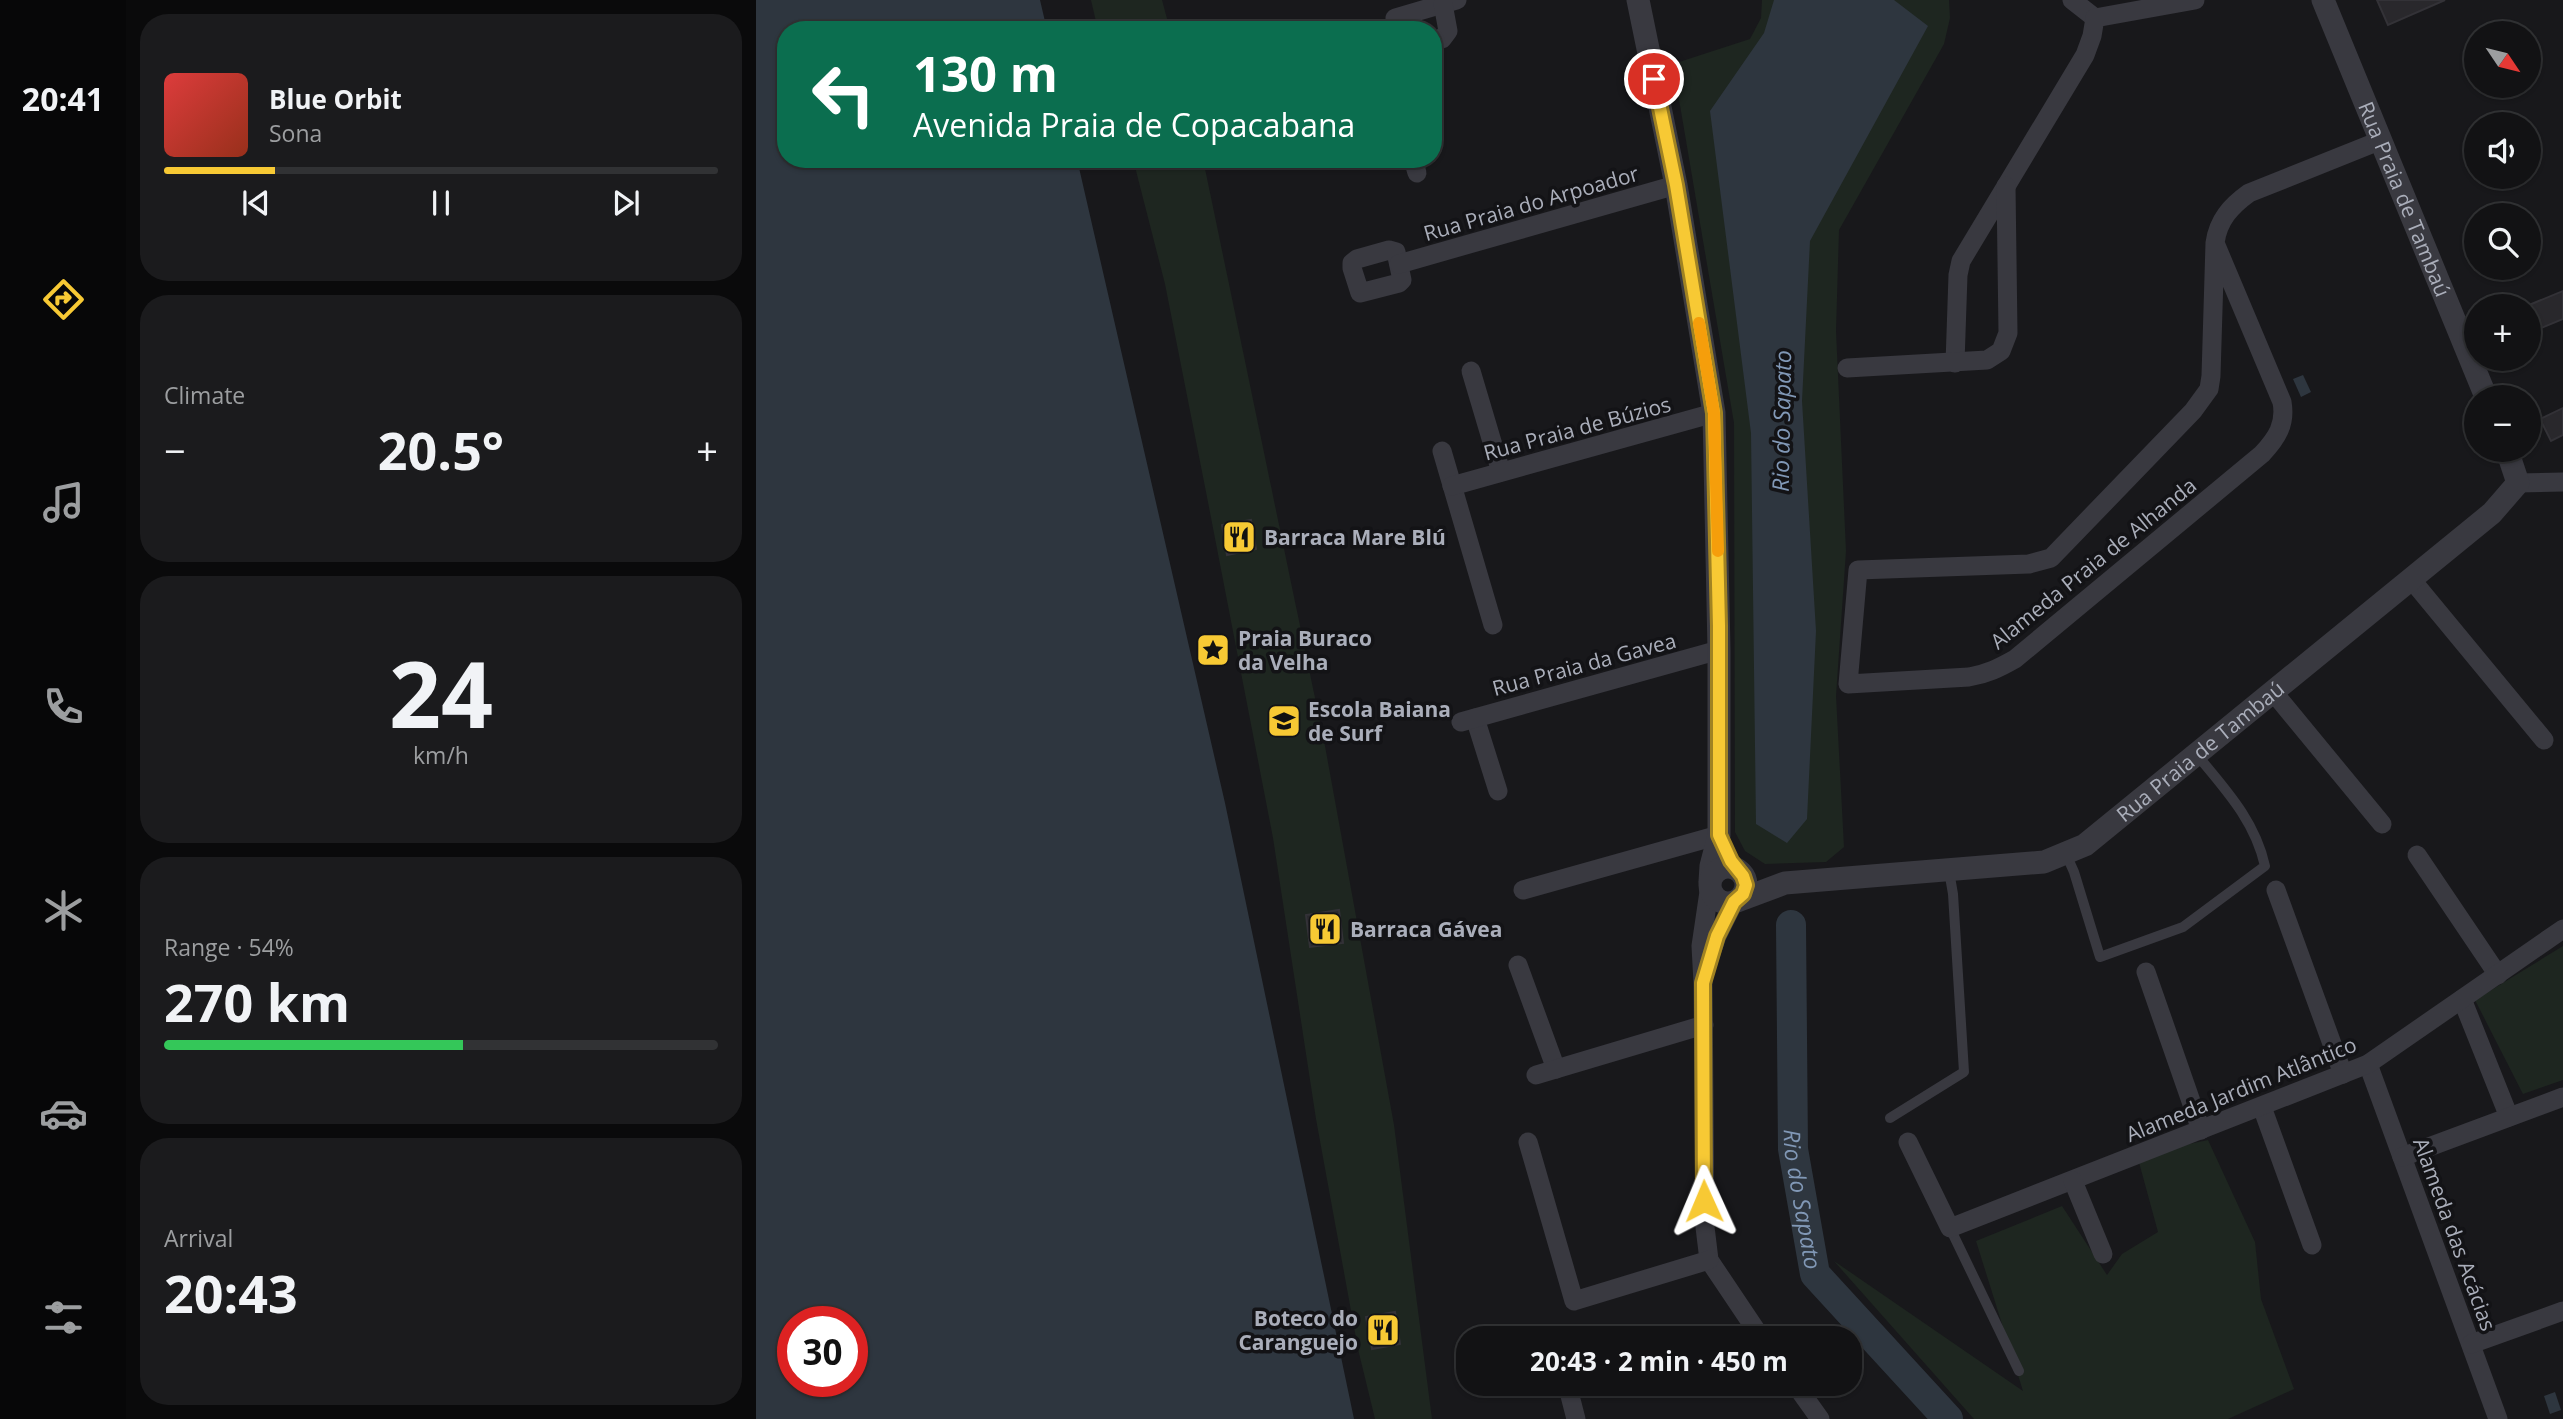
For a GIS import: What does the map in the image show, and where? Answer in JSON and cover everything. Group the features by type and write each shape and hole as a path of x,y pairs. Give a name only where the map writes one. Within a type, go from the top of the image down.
{"street":[{"path":"1638,0 1676,185 1714,413 1719,650 1719,835 1700,946 1703,983 1705,1227 1709,1260 1753,1326"},
{"path":"2072,0 2095,18 2195,0"},
{"name":"Rua Praia de Tambaú","path":"2323,0 2481,385"},
{"path":"1394,16 1450,2 1448,31 1442,39"},
{"path":"1955,363 1958,267 2085,55 2095,18"},
{"name":"Alameda Praia de Alhanda","path":"2215,243 2282,402 2284,415 2274,442 2036,641 1999,668 1969,677 1848,684 1857,570 2029,564 2051,558 2202,401 2209,389 2215,243 2217,230 2224,216 2236,202 2249,193 2379,141"},
{"name":"Rua Praia do Arpoador","path":"1399,264 1676,185"},
{"path":"1847,368 1987,360 2001,351 2006,342 2007,185"},
{"path":"1471,371 1501,472"},
{"name":"Rua Praia de Búzios","path":"1452,486 1714,413"},
{"path":"1442,451 1493,625"},
{"path":"2511,462 2518,483 2563,482"},
{"name":"Rua Praia de Tambaú","path":"1736,901 1785,883 2033,864 2085,845 2492,513 2518,483"},
{"path":"2411,579 2544,740"},
{"name":"Rua Praia da Gavea","path":"1498,791 1468,720 1719,650"},
{"path":"2274,693 2382,824"},
{"path":"1703,983 1717,936 1746,885 1719,835"},
{"path":"1523,890 1719,835"},
{"path":"2417,855 2498,975"},
{"path":"1736,901 1729,903 1717,900 1711,891 1710,883 1722,868 1734,868 1740,872"},
{"name":"Rua Praia de Tambaú","path":"1740,872 1785,883"},
{"path":"2276,890 2343,1074"},
{"name":"Alameda Jardim Atlântico","path":"1950,1228 2368,1064 2563,929"},
{"path":"1518,965 1556,1069"},
{"path":"2146,972 2202,1130"},
{"path":"2462,999 2509,1117"},
{"path":"1536,1075 1703,1025"},
{"name":"Alameda das Acácias","path":"2368,1064 2498,1419"},
{"path":"2402,1157 2563,1097"},
{"path":"2262,1107 2312,1245"},
{"path":"1528,1142 1574,1301 1709,1260"},
{"path":"1908,1142 1950,1228"},
{"path":"2073,1181 2103,1254"},
{"path":"2471,1344 2563,1311"},
{"path":"1570,1396 1576,1419"},
{"path":"1804,1396 1820,1419"}],"lane":[{"path":"2066,854 2100,957 2183,927 2265,866 2260,842 2250,822 2197,755"},
{"path":"1890,1118 1964,1072 1953,894 1949,870"},
{"path":"1950,1228 2019,1371"}],"shaded area":[{"path":"1091,0 1162,0 1168,21 1096,21"},
{"path":"1762,0 1949,0 1950,18 1944,44 1839,230 1836,331 1846,551 1836,696 1844,847 1826,862 1765,864 1745,851 1735,832 1734,423 1673,64 1750,39 1761,18"},
{"path":"1135,168 1205,168 1325,746 1394,1125 1432,1419 1375,1419 1358,1349 1316,1119 1273,838 1165,284"},
{"path":"2563,946 2563,1080 2523,1094 2475,1000"},
{"path":"2208,1140 2255,1242 2261,1299 2294,1389 2228,1419 1974,1419 1834,1261 2023,1391 1976,1241 2062,1206 2107,1275 2122,1254 2158,1232 2137,1155"}],"water":[{"path":"756,0 1040,0 1045,21 777,21 777,168 1079,168 1225,803 1354,1419 756,1419"},
{"path":"1774,0 1894,0 1928,26 1810,241 1802,401 1816,631 1807,819 1787,843 1756,824 1751,433 1710,111 1764,33"},
{"path":"2303,375 2311,392 2301,397 2293,379"},
{"path":"2555,1392 2561,1410 2550,1414 2544,1396"}],"building":[{"path":"2377,0 2445,0 2388,25"},
{"path":"2563,291 2563,319 2541,328 2541,300"},
{"path":"2563,408 2563,435 2551,441 2541,419"},
{"name":"Barraca Mare Blú","path":"1251,520 1256,549 1227,555 1222,525"},
{"name":"Barraca Gávea","path":"1339,910 1343,943 1310,947 1306,915"},
{"name":"Boteco do Caranguejo","path":"1395,1312 1400,1344 1372,1349 1366,1317"}],"waterway":[{"name":"Rio do Sapato","path":"1791,925 1793,1149 1815,1274 1948,1419"}],"slow traffic":[{"path":"1699,323 1714,413 1718,551"}],"place":[{"name":"Barraca Mare Blú","path":"1239,537"},
{"name":"Praia Buraco da Velha","path":"1213,650"},
{"name":"Escola Baiana de Surf","path":"1284,721"},
{"name":"Barraca Gávea","path":"1325,929"},
{"name":"Boteco do Caranguejo","path":"1383,1330"}],"route":[{"path":"1654,79 1676,185 1714,413 1717,454 1719,835 1746,885 1717,936 1703,983 1704,1201"}]}
